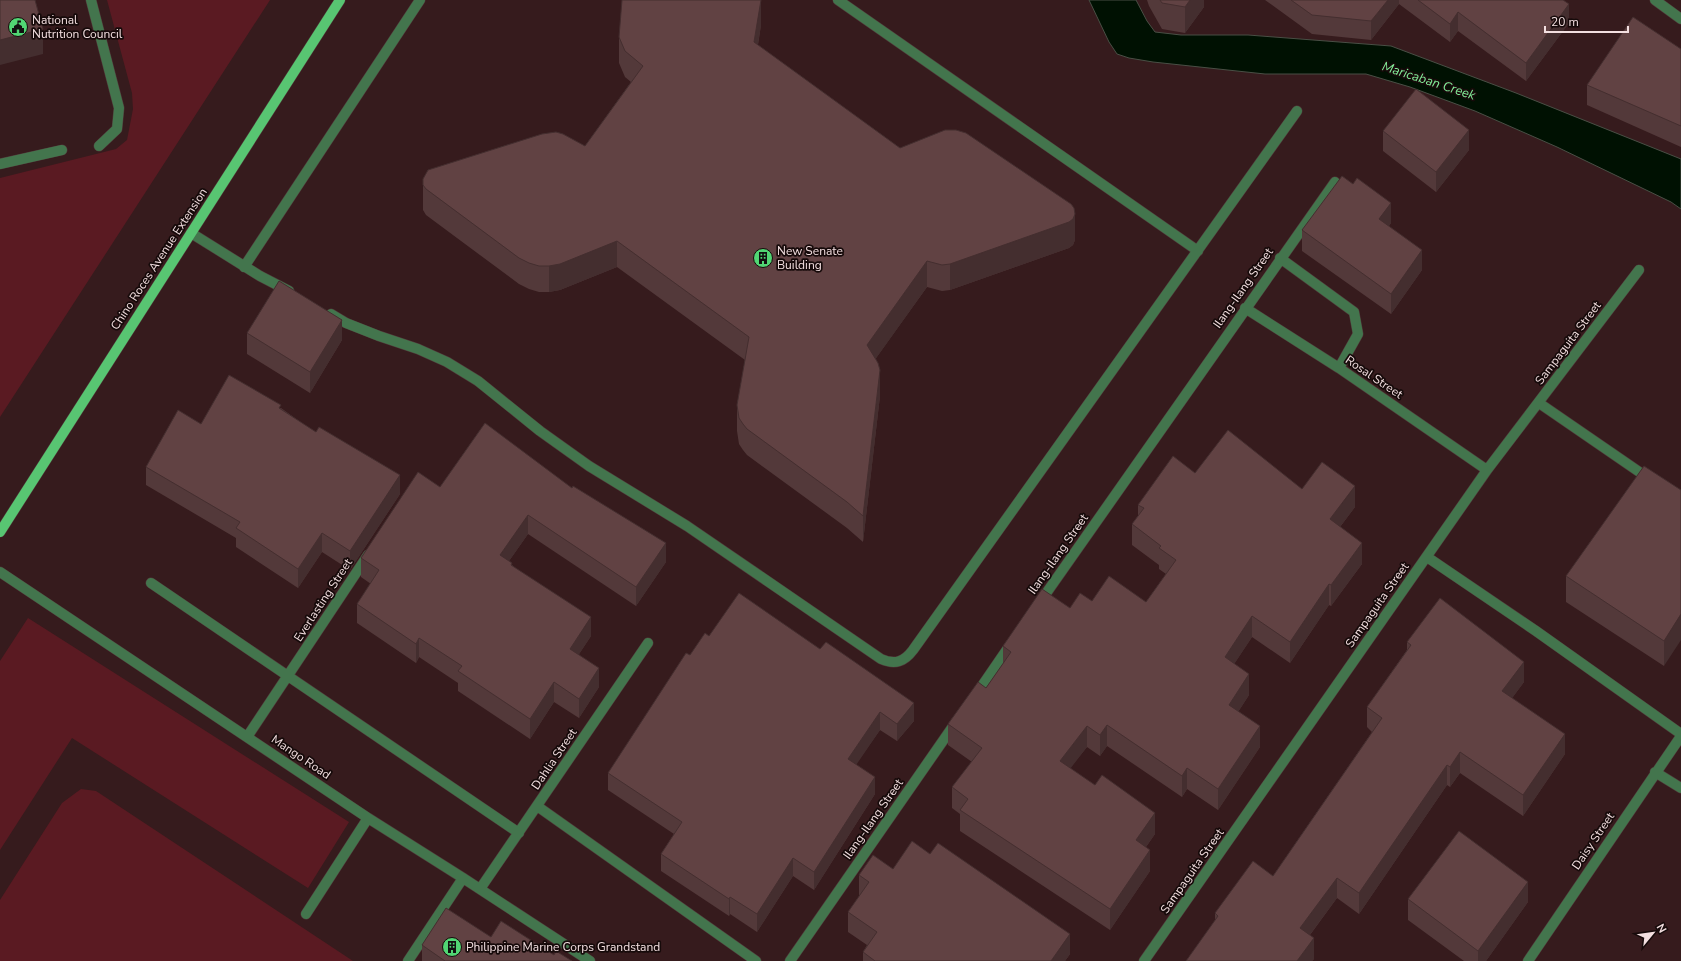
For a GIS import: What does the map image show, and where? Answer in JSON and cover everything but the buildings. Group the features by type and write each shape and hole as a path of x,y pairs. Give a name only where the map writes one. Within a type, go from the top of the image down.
{"main road":[{"name":"Chino Roces Avenue Extension","path":"0,532 340,0"}],"street":[{"path":"91,0 119,108 117,129 99,146"},
{"path":"244,267 420,0"},
{"path":"838,0 1198,250"},
{"path":"1656,0 1681,19"},
{"path":"323,310 346,323 418,349 460,369 478,381 540,431 589,466 693,530 882,659 890,663 899,662 907,658 913,650 1297,111"},
{"path":"0,164 62,150"},
{"name":"Ilang-Ilang Street","path":"1036,608 1280,258 1335,182"},
{"path":"191,233 244,267 296,296"},
{"path":"1280,258 1354,312 1358,334 1339,368"},
{"name":"Sampaguita Street","path":"1144,961 1487,470 1638,270"},
{"name":"Rosal Street","path":"1245,308 1339,368 1487,470"},
{"path":"1539,403 1656,484"},
{"name":"Everlasting Street","path":"247,737 371,550"},
{"path":"1427,557 1542,636 1681,735"},
{"name":"Mango Road","path":"0,572 368,818 590,961"},
{"path":"151,583 519,833"},
{"name":"Ilang-Ilang Street","path":"790,961 1018,634"},
{"name":"Dahlia Street","path":"480,890 648,642"},
{"name":"Daisy Street","path":"1528,961 1681,735"},
{"path":"1655,772 1681,788"},
{"path":"537,806 756,961"},
{"path":"306,914 368,818"},
{"path":"408,961 463,878"}],"shaded area":[{"path":"107,0 270,0 0,417 0,178 116,149 127,140 133,109 132,93"},
{"path":"28,618 349,822 308,888 72,738 0,850 0,661"},
{"path":"81,789 96,791 353,961 0,961 0,900 62,803"}],"water":[{"name":"Maricaban Creek","path":"1089,0 1136,0 1147,21 1155,32 1181,35 1248,35 1391,46 1516,93 1681,159 1681,209 1671,202 1557,147 1475,111 1410,87 1366,74 1265,74 1153,62 1129,58 1117,54 1109,42"}],"place":[{"name":"National Nutrition Council","path":"18,27"},
{"name":"New Senate Building","path":"763,258"},
{"name":"Philippine Marine Corps Grandstand","path":"452,947"}]}
